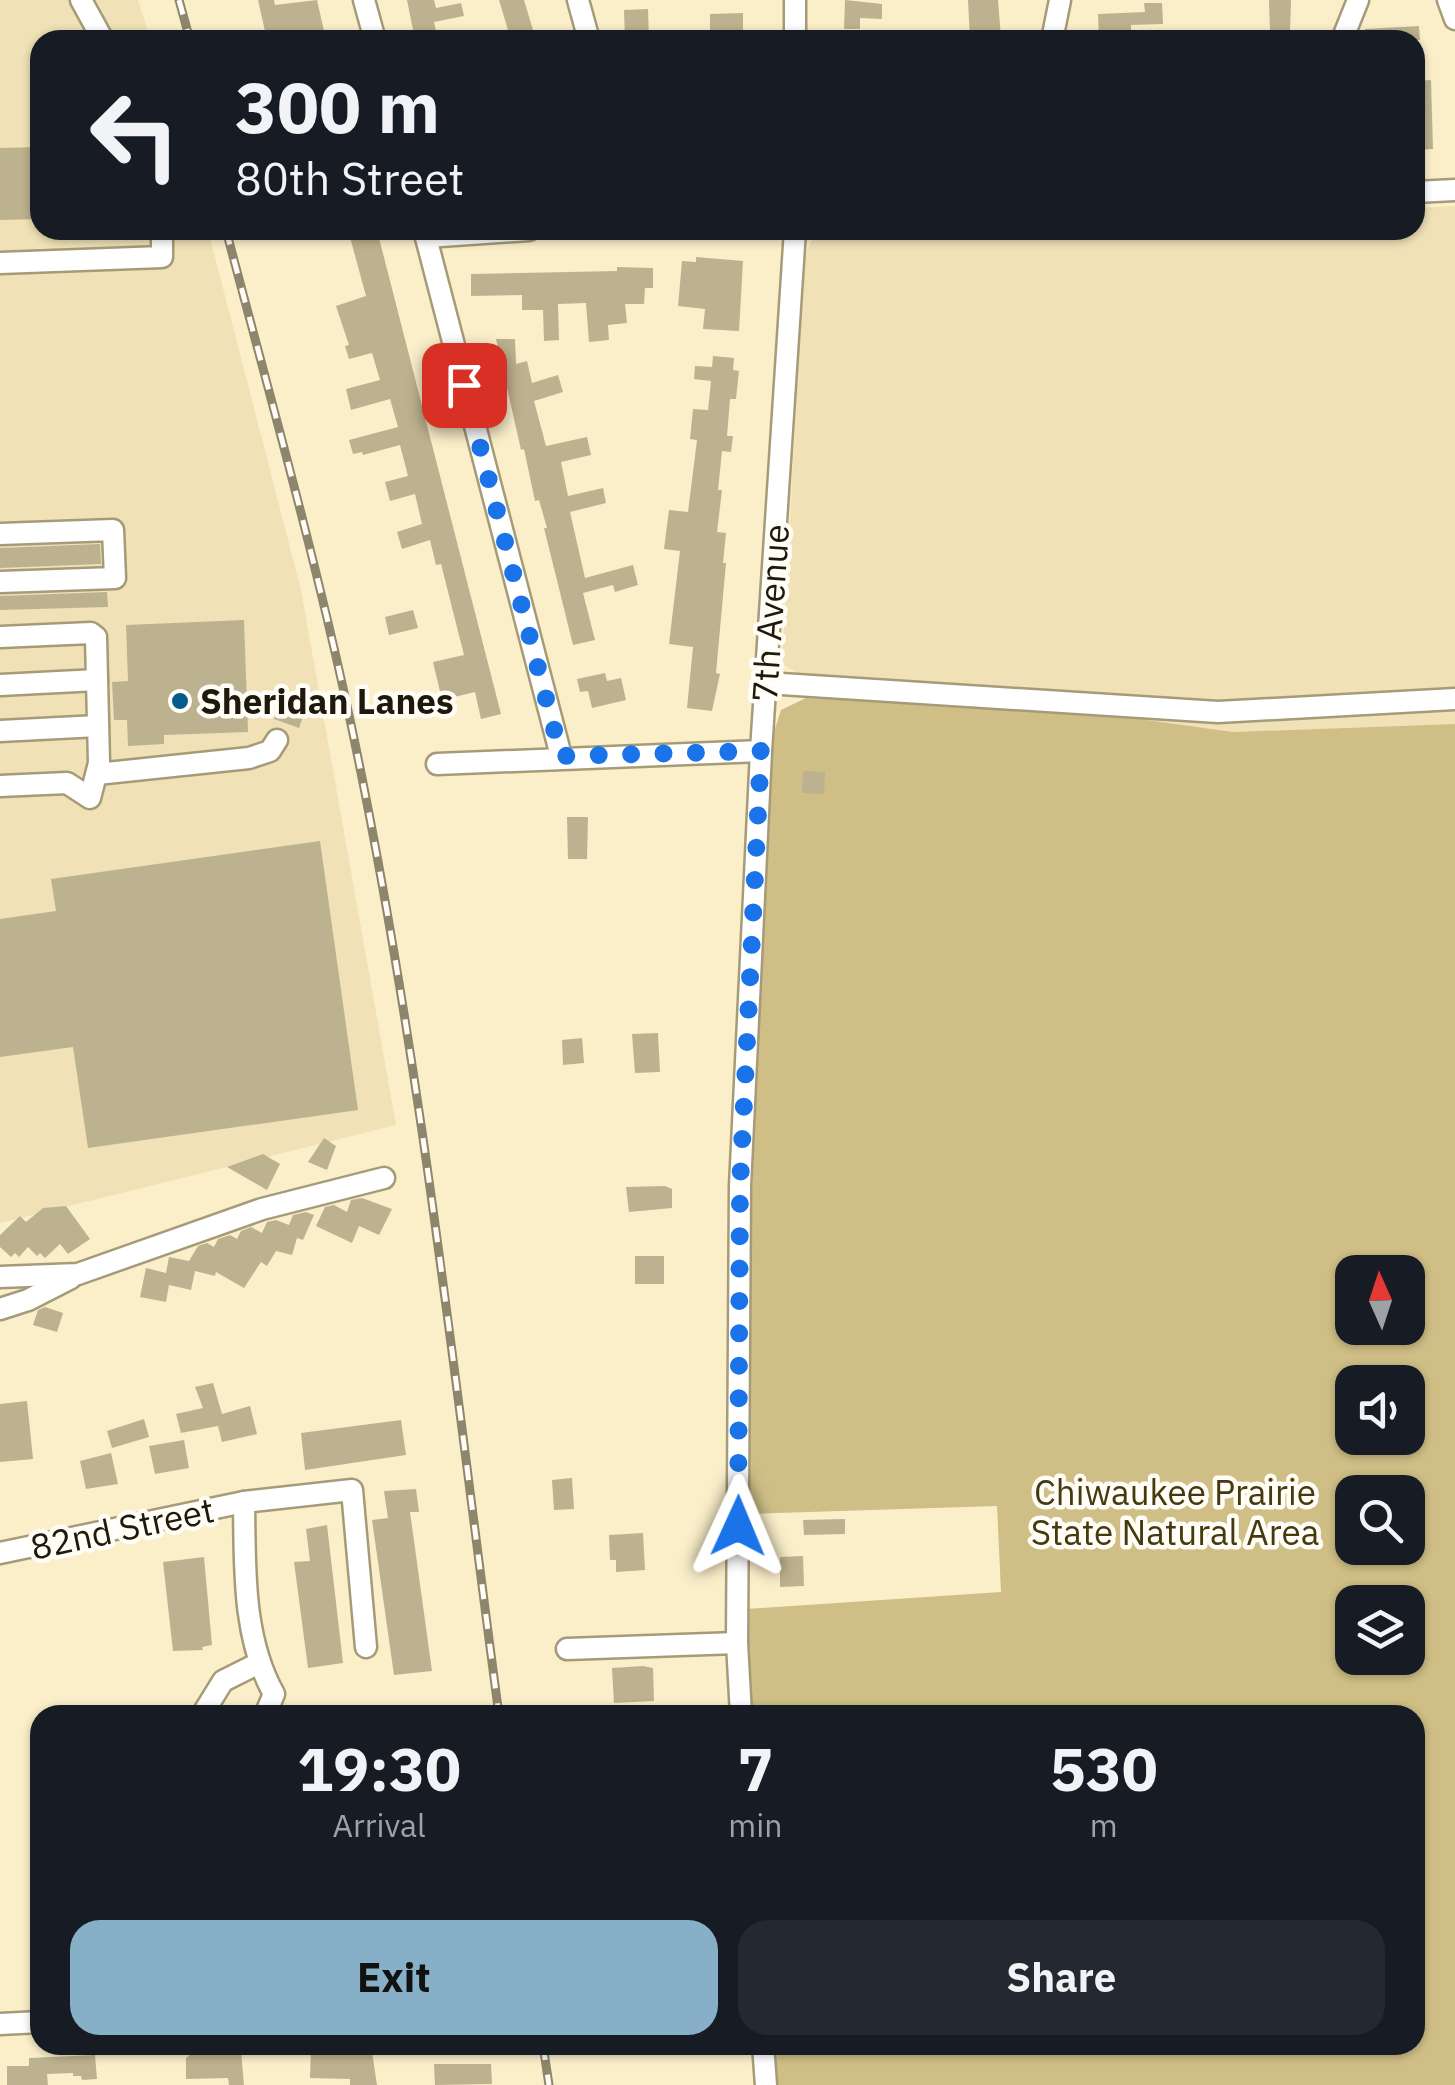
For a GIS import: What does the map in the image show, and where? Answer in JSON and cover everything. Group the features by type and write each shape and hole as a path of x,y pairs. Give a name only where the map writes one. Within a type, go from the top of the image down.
{"street":[{"path":"80,0 98,30"},
{"path":"364,0 372,30"},
{"path":"578,0 586,30"},
{"path":"795,0 795,30"},
{"path":"1054,30 1060,0"},
{"path":"1346,30 1358,0"},
{"path":"1448,0 1455,19"},
{"path":"1425,192 1455,190"},
{"path":"0,263 162,256 162,240"},
{"path":"427,240 561,756"},
{"name":"7th Avenue","path":"741,1705 737,1643 740,1186 761,751 795,240"},
{"path":"0,534 113,530 115,578 0,582"},
{"path":"0,636 91,633 96,637 98,726 96,774 90,798 67,783 0,786"},
{"path":"0,684 97,680"},
{"path":"766,683 1218,712 1455,699"},
{"path":"0,731 98,726"},
{"path":"96,774 249,758 270,751 277,740"},
{"path":"437,764 561,756 761,751"},
{"path":"0,1309 28,1300 78,1274 262,1209 384,1178"},
{"path":"0,1277 78,1274"},
{"name":"82nd Street","path":"0,1553 244,1502 352,1490 366,1647"},
{"path":"244,1502 247,1588 257,1664 274,1694 269,1705"},
{"path":"567,1650 737,1643"},
{"path":"208,1705 223,1681 257,1664"},
{"path":"0,2024 30,2022"},
{"path":"764,2055 766,2085"}],"shaded area":[{"path":"0,0 138,0 148,30 30,30 30,240 211,240 301,590 396,1125 0,1223"},
{"path":"1455,206 1455,724 1233,732 805,677 782,664 804,256 812,240 1425,240 1425,208"}],"green space":[{"name":"Chiwaukee Prairie State Natural Area","path":"806,698 1088,712 1233,732 1455,724 1455,2085 772,2085 770,2055 1425,2055 1425,1705 748,1705 746,1609 1001,1592 997,1506 745,1514 756,1007 774,732 781,710"}],"building":[{"path":"258,0 274,0 275,5 317,0 324,30 265,30"},
{"path":"407,0 434,0 436,8 461,3 464,16 434,22 436,30 413,30"},
{"path":"499,0 524,0 533,30 508,30"},
{"path":"845,0 882,4 882,19 860,18 860,29 844,29"},
{"path":"968,0 998,0 1000,30 970,30"},
{"path":"1269,0 1291,0 1290,30 1270,30"},
{"path":"1144,3 1162,3 1163,24 1131,25 1131,30 1099,30 1098,14 1145,12"},
{"path":"648,9 649,30 625,30 624,10"},
{"path":"743,13 743,30 710,30 710,14"},
{"path":"1419,26 1419,30 1365,30"},
{"path":"1425,80 1431,80 1433,149 1425,149"},
{"path":"30,147 30,219 0,220 0,148"},
{"path":"351,240 380,240 501,714 481,719 475,692 442,700 433,662 464,655 441,564 436,565 430,540 402,549 397,532 422,524 415,494 390,501 385,482 408,476 400,445 353,454 349,440 398,427 390,399 351,410 346,389 380,380 372,353 349,359 345,346 349,345 336,306 366,296"},
{"path":"696,257 743,261 739,331 703,329 705,309 678,306 682,261 696,262"},
{"path":"617,267 653,268 653,288 645,288 644,304 625,304 627,323 608,325 609,340 589,342 586,303 558,304 559,340 544,341 543,310 522,310 522,295 471,296 471,274 617,271"},
{"path":"496,339 515,339 516,364 527,361 532,383 558,375 563,392 534,401 546,446 587,437 591,455 561,462 568,496 603,488 606,503 570,512 585,578 633,565 638,585 615,592 613,585 583,593 595,640 573,645 547,528 539,500 535,501 524,449 521,450"},
{"path":"713,356 734,358 733,370 739,371 736,399 730,399 727,436 733,436 731,452 722,451 718,490 722,490 717,532 726,533 726,563 716,673 720,674 712,711 687,708 693,647 669,644 680,551 664,549 669,510 688,512 697,440 690,439 693,409 708,410 711,381 694,379 695,366 712,367"},
{"path":"100,544 101,564 0,568 0,548"},
{"path":"107,592 108,607 0,610 0,596"},
{"path":"413,610 418,628 389,635 385,617"},
{"name":"Sheridan Lanes","path":"244,620 248,732 164,735 164,744 128,746 127,720 114,720 112,682 128,681 126,625"},
{"path":"605,673 607,681 621,678 626,700 592,708 588,691 580,692 577,679"},
{"path":"280,700 306,708 299,728 274,719"},
{"path":"803,771 825,772 824,794 802,793"},
{"path":"567,817 588,817 587,859 568,859"},
{"path":"320,841 358,1110 88,1148 73,1047 0,1057 0,919 56,911 51,879"},
{"path":"658,1033 660,1072 635,1073 632,1034"},
{"path":"582,1038 584,1063 563,1065 562,1040"},
{"path":"324,1138 336,1146 327,1170 308,1162"},
{"path":"263,1154 280,1164 267,1190 227,1167"},
{"path":"626,1187 672,1189 672,1208 629,1212"},
{"path":"362,1198 392,1209 379,1235 359,1226 352,1243 316,1226 325,1207 334,1205 347,1212 351,1200"},
{"path":"66,1206 90,1239 68,1254 60,1244 45,1258 28,1247 19,1257 15,1253 11,1257 0,1247 0,1235 20,1216 26,1222 43,1208"},
{"path":"293,1215 314,1215 303,1240 297,1238 292,1255 276,1251 267,1266 261,1262 244,1288 216,1272 215,1276 195,1271 191,1290 169,1285 166,1302 140,1297 146,1268 166,1273 169,1257 189,1261 198,1246 207,1243 214,1247 218,1239 230,1235 237,1239 241,1231 251,1227 262,1233 267,1222 276,1220 289,1225"},
{"path":"635,1256 664,1256 664,1284 635,1284"},
{"path":"45,1307 63,1313 57,1332 33,1325 38,1310"},
{"path":"213,1383 222,1414 250,1406 257,1434 222,1442 218,1426 181,1433 176,1414 203,1408 195,1387"},
{"path":"27,1401 33,1459 0,1462 0,1404"},
{"path":"144,1419 149,1437 112,1448 107,1431"},
{"path":"401,1420 406,1455 305,1470 301,1433"},
{"path":"184,1440 189,1468 155,1474 149,1446"},
{"path":"111,1453 118,1484 86,1489 80,1461"},
{"path":"572,1478 574,1509 554,1510 552,1480"},
{"path":"416,1489 419,1512 410,1512 432,1671 394,1675 372,1520 388,1518 384,1491"},
{"path":"845,1519 845,1534 804,1535 803,1520"},
{"path":"327,1525 343,1663 308,1668 294,1562 310,1561 306,1529"},
{"path":"643,1533 645,1570 616,1572 616,1560 610,1560 609,1535"},
{"path":"803,1556 804,1586 780,1587 780,1557"},
{"path":"204,1557 212,1645 202,1647 203,1650 173,1651 163,1562"},
{"path":"612,1668 653,1668 654,1701 614,1703"},
{"path":"95,2055 97,2079 82,2080 73,2073 47,2074 48,2085 7,2085 7,2066 29,2066 29,2058"},
{"path":"241,2055 244,2085 229,2085 228,2078 186,2079 186,2058"},
{"path":"311,2055 372,2055 377,2085 350,2085 350,2079 310,2078"},
{"path":"434,2064 491,2064 492,2084 435,2085"}],"railway":[{"path":"179,0 187,30"},
{"path":"229,240 328,622 380,872 436,1232 498,1705"},
{"path":"544,2055 549,2085"}],"place":[{"name":"Sheridan Lanes","path":"180,701"}],"route":[{"path":"464,385 561,756 761,751 740,1186 738,1526"}]}
